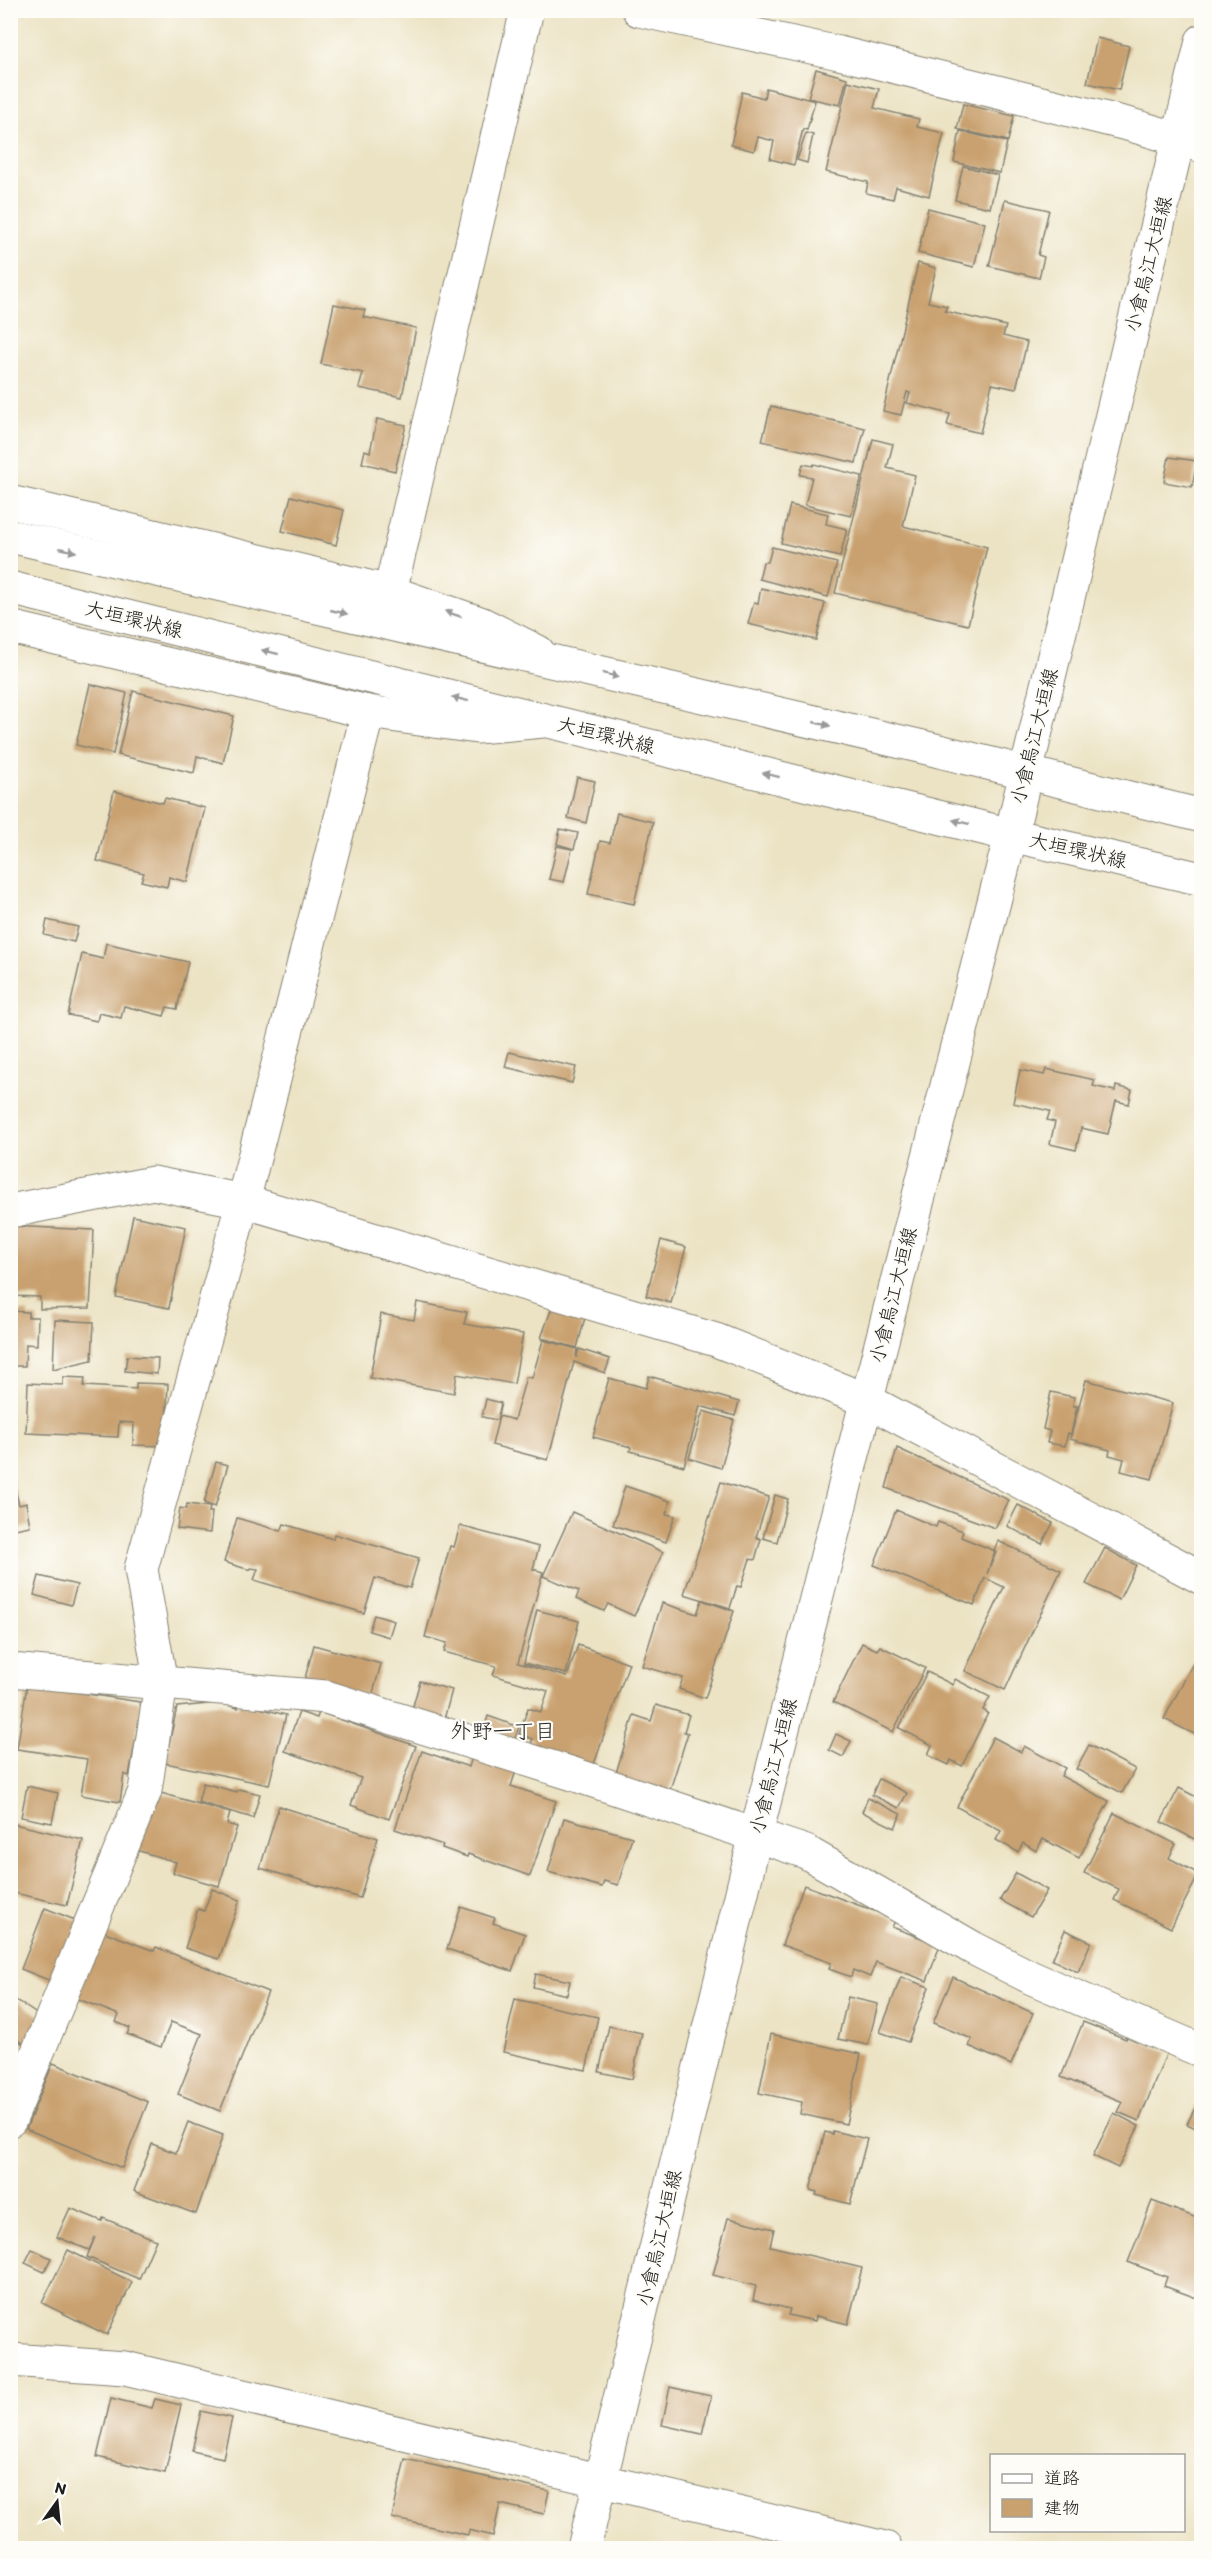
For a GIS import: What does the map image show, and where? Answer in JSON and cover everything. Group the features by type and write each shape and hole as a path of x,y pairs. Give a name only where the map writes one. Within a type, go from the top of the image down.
{"street":[{"path":"390,592 527,10"},
{"path":"639,10 839,53 1190,142"},
{"name":"小倉烏江大垣線","path":"584,2548 756,1834 1025,773 1190,142 1202,41"},
{"path":"10,502 390,592 480,623 563,664"},
{"path":"10,536 563,664 1202,816"},
{"name":"大垣環状線","path":"10,588 1011,835 1202,879"},
{"path":"10,627 368,712 477,727 549,721"},
{"path":"10,2120 145,1791 161,1683 141,1569 243,1202 368,712"},
{"path":"10,1211 153,1183 243,1202 716,1340 866,1400 1202,1578"},
{"path":"10,1670 326,1697 756,1834 806,1852 973,1948 1032,1978 1202,2051"},
{"path":"10,2361 125,2368 885,2548"}],"building":[{"path":"1097,38 1129,46 1119,90 1087,83"},
{"path":"816,69 847,78 840,105 808,98"},
{"path":"848,81 879,89 874,108 919,119 917,127 944,133 929,196 896,187 893,199 866,193 868,182 826,172"},
{"path":"766,88 815,101 807,130 803,129 794,165 770,159 774,141 758,137 754,151 731,145 742,92 764,98"},
{"path":"963,104 1014,116 1008,141 957,129"},
{"path":"960,131 1007,142 1000,173 954,162"},
{"path":"806,133 813,135 807,163 797,160"},
{"path":"963,166 998,175 990,208 955,200"},
{"path":"1005,200 1049,210 1038,255 1044,257 1039,278 989,266"},
{"path":"928,208 985,223 974,267 918,253"},
{"path":"918,263 936,268 928,302 947,306 945,311 1006,326 1003,336 1027,342 1016,389 992,384 980,433 947,425 950,414 907,403 910,393 907,392 901,415 883,411"},
{"path":"334,304 365,310 363,317 416,328 402,397 359,388 363,373 321,364"},
{"path":"771,406 865,428 856,463 762,441"},
{"path":"377,419 406,425 395,471 362,463 365,450 370,452"},
{"path":"873,439 893,444 887,468 915,475 903,526 987,547 968,625 835,593"},
{"path":"1169,457 1197,461 1192,487 1164,482"},
{"path":"803,464 813,466 814,464 862,476 851,516 805,505 812,477 800,475"},
{"path":"291,496 344,510 336,545 282,531"},
{"path":"790,505 828,514 826,524 847,529 840,557 781,543"},
{"path":"772,547 837,563 828,597 759,579 763,562 768,562"},
{"path":"761,588 825,603 816,640 748,624 754,602 758,603"},
{"path":"90,684 127,693 113,754 76,745"},
{"path":"133,691 234,716 223,763 197,756 194,773 118,755"},
{"path":"577,777 595,781 586,823 568,818"},
{"path":"114,791 163,803 165,798 205,808 187,882 169,877 167,887 141,881 144,873 97,861"},
{"path":"617,813 653,822 634,904 588,894 600,841 610,843"},
{"path":"560,829 578,833 574,849 557,844"},
{"path":"557,846 572,849 564,882 549,879"},
{"path":"47,920 78,927 74,942 44,935"},
{"path":"106,943 188,962 177,1009 167,1007 164,1016 124,1006 121,1018 99,1013 97,1021 68,1015 82,954 103,959"},
{"path":"509,1052 576,1067 572,1083 505,1067"},
{"path":"1046,1069 1095,1080 1093,1086 1115,1091 1116,1086 1132,1090 1129,1104 1116,1101 1108,1134 1081,1128 1076,1150 1050,1144 1055,1122 1047,1120 1050,1111 1013,1103 1020,1070 1044,1075"},
{"path":"133,1216 186,1227 169,1308 116,1297"},
{"path":"10,1226 94,1230 90,1308 40,1309 40,1297 10,1296"},
{"path":"661,1240 686,1247 671,1303 646,1296"},
{"path":"417,1302 467,1312 464,1324 523,1334 514,1384 457,1374 454,1393 370,1378 381,1314 414,1320"},
{"path":"554,1302 587,1310 577,1348 541,1338"},
{"path":"10,1311 28,1312 28,1317 38,1317 37,1345 26,1344 25,1366 10,1366"},
{"path":"55,1320 94,1322 92,1360 53,1369"},
{"path":"543,1340 577,1349 576,1358 579,1349 610,1359 605,1373 574,1362 548,1460 492,1445 499,1416 514,1420 526,1377 532,1378"},
{"path":"127,1356 158,1358 157,1374 125,1371"},
{"path":"649,1376 739,1402 735,1416 700,1406 684,1466 630,1451 631,1447 593,1437 609,1378 646,1388"},
{"path":"63,1377 85,1378 84,1386 136,1389 136,1383 168,1384 165,1446 133,1445 134,1423 119,1422 118,1437 26,1433 28,1383 63,1385"},
{"path":"1086,1380 1173,1403 1152,1479 1121,1471 1124,1459 1109,1455 1110,1450 1070,1439"},
{"path":"1051,1392 1074,1397 1073,1406 1077,1406 1071,1434 1068,1433 1065,1446 1047,1443 1050,1431 1043,1429"},
{"path":"486,1399 501,1403 497,1420 482,1417"},
{"path":"703,1411 734,1420 721,1468 689,1458"},
{"path":"897,1448 1009,1500 995,1528 886,1488"},
{"path":"216,1462 228,1465 215,1507 204,1503"},
{"path":"10,1468 19,1505 26,1503 30,1526 10,1530"},
{"path":"721,1482 769,1497 756,1537 761,1539 755,1560 750,1559 741,1587 737,1586 730,1608 684,1594"},
{"path":"625,1486 670,1501 666,1514 675,1516 666,1542 613,1525"},
{"path":"775,1495 788,1499 777,1542 763,1538"},
{"path":"187,1504 210,1507 209,1512 212,1512 210,1533 177,1529 180,1508 186,1509"},
{"path":"1018,1505 1053,1523 1042,1544 1007,1526"},
{"path":"896,1510 936,1527 938,1522 963,1531 961,1537 995,1551 998,1541 1061,1570 1005,1690 965,1671 1004,1587 985,1578 974,1605 874,1565"},
{"path":"572,1512 663,1552 634,1616 608,1604 604,1611 576,1599 579,1591 543,1576"},
{"path":"237,1518 281,1531 284,1524 333,1539 334,1534 419,1558 410,1588 375,1578 364,1613 254,1580 258,1569 251,1568 250,1570 224,1562"},
{"path":"460,1526 539,1547 533,1569 543,1572 518,1663 567,1677 578,1645 629,1663 592,1770 529,1748 533,1739 519,1734 528,1708 541,1712 548,1691 493,1675 496,1666 444,1652 447,1643 425,1637 450,1546 454,1547"},
{"path":"1105,1548 1136,1565 1119,1600 1086,1584"},
{"path":"39,1576 77,1585 71,1605 34,1595"},
{"path":"702,1600 734,1611 705,1698 679,1689 683,1678 642,1666 662,1603 697,1614"},
{"path":"537,1610 579,1621 566,1674 524,1663"},
{"path":"374,1615 394,1621 389,1637 369,1631"},
{"path":"862,1643 877,1650 880,1646 925,1668 893,1732 833,1702"},
{"path":"314,1645 381,1664 372,1697 305,1678"},
{"path":"1202,1646 1202,1738 1164,1719"},
{"path":"927,1672 953,1685 955,1679 990,1697 983,1710 988,1713 962,1766 951,1760 949,1765 928,1755 932,1745 899,1728"},
{"path":"420,1681 452,1690 443,1723 411,1713"},
{"path":"27,1685 140,1702 141,1709 129,1776 124,1774 120,1802 81,1795 87,1759 17,1749"},
{"path":"10,1686 18,1687 12,1720 10,1720"},
{"path":"219,1703 238,1708 239,1703 286,1715 269,1785 165,1763 177,1707"},
{"path":"656,1705 689,1715 684,1732 688,1733 669,1793 615,1776 634,1715 651,1721"},
{"path":"299,1712 317,1718 319,1712 416,1746 389,1819 351,1805 361,1778 285,1751"},
{"path":"488,1716 519,1727 513,1743 483,1733"},
{"path":"836,1734 851,1741 843,1757 829,1750"},
{"path":"993,1737 1021,1752 1024,1746 1065,1768 1061,1776 1109,1801 1079,1858 1043,1839 1036,1851 1023,1843 1018,1852 996,1840 1001,1831 957,1807"},
{"path":"1089,1745 1135,1769 1122,1793 1076,1769"},
{"path":"422,1751 469,1767 472,1757 516,1771 511,1786 556,1801 530,1876 468,1854 467,1857 442,1848 443,1845 395,1829"},
{"path":"879,1779 907,1793 899,1808 872,1795"},
{"path":"203,1783 237,1792 239,1789 260,1794 253,1818 198,1802"},
{"path":"27,1786 58,1793 52,1823 21,1817"},
{"path":"1179,1788 1202,1800 1202,1843 1161,1822"},
{"path":"154,1791 230,1813 227,1824 237,1827 219,1886 173,1873 176,1862 136,1850"},
{"path":"868,1798 901,1814 895,1828 862,1812"},
{"path":"279,1806 378,1838 360,1898 260,1868"},
{"path":"1114,1813 1176,1844 1169,1858 1199,1874 1171,1928 1114,1900 1119,1889 1084,1873"},
{"path":"564,1818 632,1837 618,1885 604,1881 602,1887 548,1872"},
{"path":"10,1823 83,1840 67,1905 10,1892"},
{"path":"1016,1873 1047,1890 1031,1917 1000,1900"},
{"path":"804,1885 896,1919 892,1927 940,1945 927,1981 876,1962 870,1977 853,1970 851,1977 829,1969 831,1963 782,1945"},
{"path":"212,1889 240,1900 219,1959 185,1948 198,1909 204,1911"},
{"path":"461,1907 495,1918 493,1923 525,1934 512,1971 447,1949"},
{"path":"45,1908 80,1922 56,1983 21,1969"},
{"path":"100,1930 154,1951 156,1947 268,1992 220,2111 178,2094 202,2034 171,2022 161,2047 127,2034 130,2028 116,2022 119,2015 73,1997"},
{"path":"1065,1930 1091,1942 1078,1972 1052,1960"},
{"path":"536,1974 570,1981 567,1995 533,1987"},
{"path":"901,1977 929,1987 908,2042 880,2032"},
{"path":"953,1977 1033,2013 1011,2065 969,2046 972,2039 933,2023"},
{"path":"10,1996 41,2017 27,2046 10,2035"},
{"path":"848,1997 878,2004 868,2045 838,2039"},
{"path":"515,1999 598,2017 586,2070 503,2052"},
{"path":"1083,2022 1167,2052 1139,2121 1118,2112 1123,2102 1061,2077"},
{"path":"609,2026 642,2033 632,2079 599,2072"},
{"path":"771,2034 861,2054 846,2124 800,2114 802,2102 759,2093"},
{"path":"53,2063 148,2102 122,2168 26,2129"},
{"path":"1202,2094 1202,2131 1187,2124"},
{"path":"1114,2113 1139,2126 1118,2168 1093,2156"},
{"path":"188,2122 223,2135 196,2214 134,2191 152,2144 176,2153"},
{"path":"833,2131 867,2139 850,2204 816,2195 817,2192 810,2190 825,2132 832,2134"},
{"path":"1152,2201 1202,2220 1202,2300 1164,2286 1167,2277 1128,2262"},
{"path":"70,2208 102,2221 103,2218 156,2240 139,2279 87,2257 95,2237 89,2250 57,2237"},
{"path":"728,2218 774,2229 770,2246 862,2268 848,2324 816,2316 815,2321 788,2315 790,2309 753,2300 756,2286 713,2275"},
{"path":"32,2249 51,2258 44,2272 25,2263"},
{"path":"68,2250 132,2282 107,2335 42,2303"},
{"path":"670,2387 711,2396 702,2434 662,2425"},
{"path":"111,2398 152,2408 155,2399 181,2405 165,2473 97,2457"},
{"path":"201,2411 232,2418 223,2458 192,2451"},
{"path":"405,2459 549,2491 544,2514 500,2504 493,2536 469,2530 468,2535 392,2518"}],"district":[{"name":"外野一丁目","path":"503,1730"}]}
